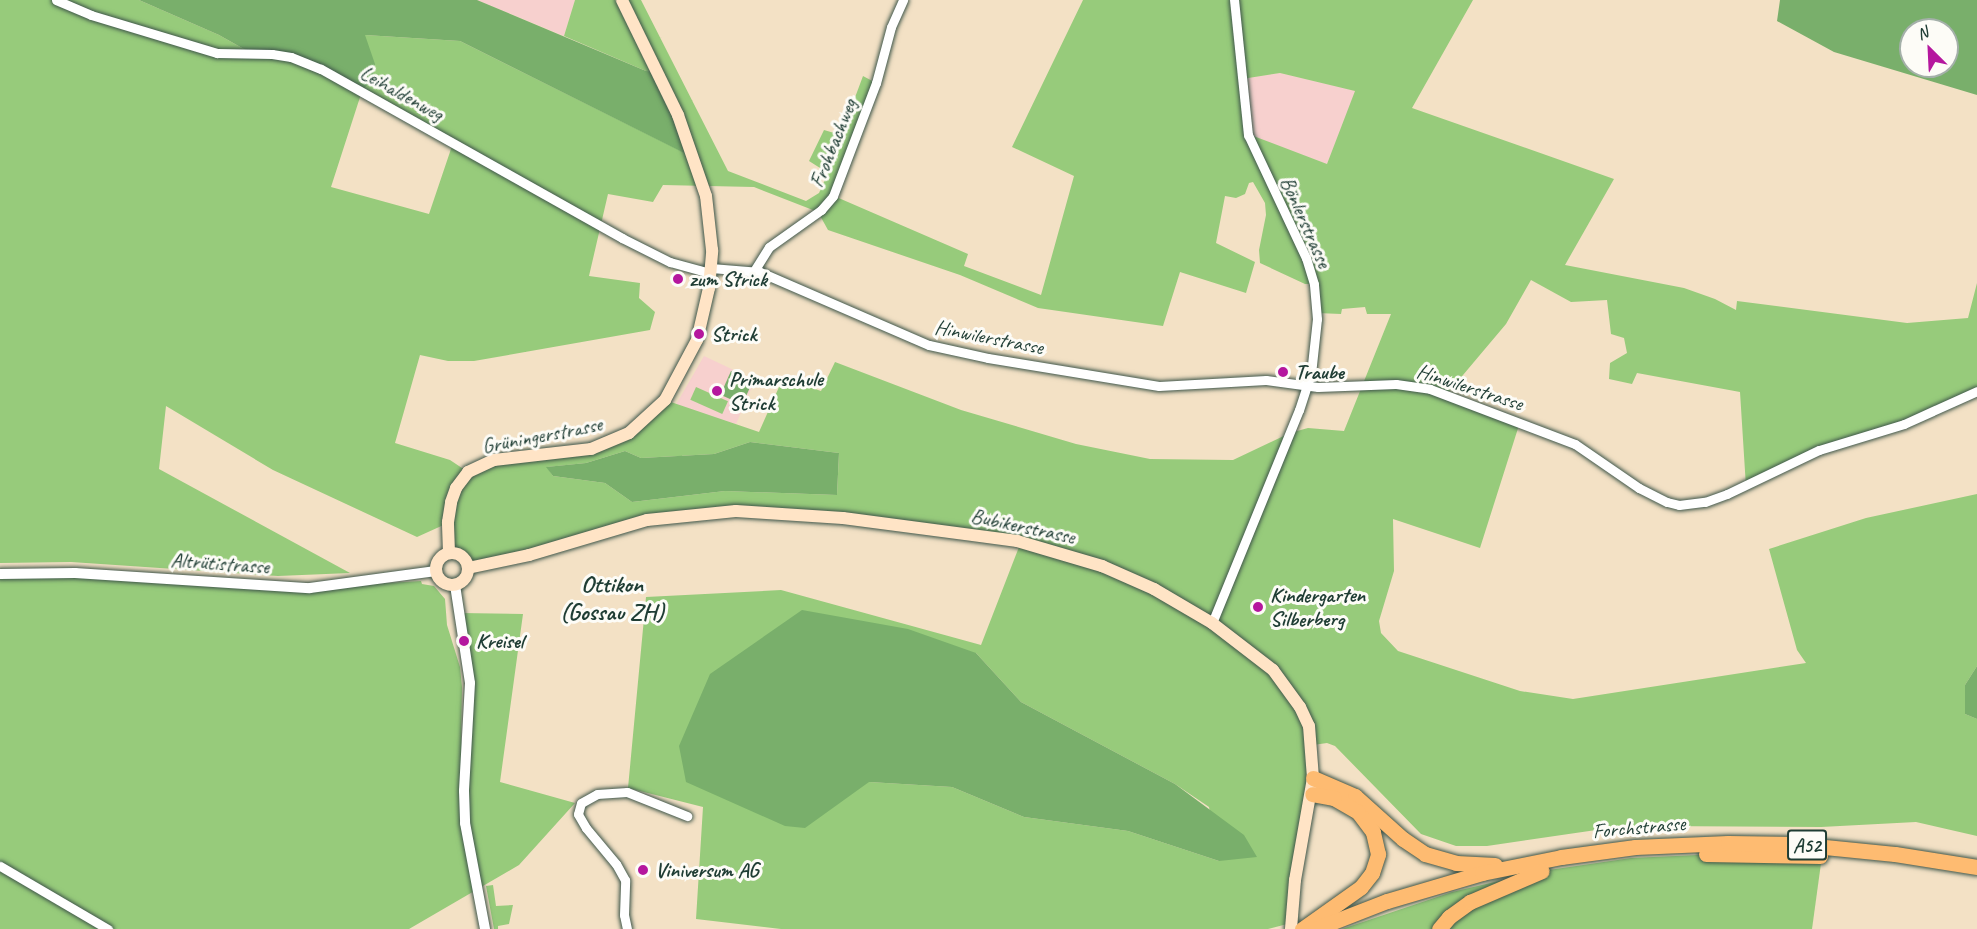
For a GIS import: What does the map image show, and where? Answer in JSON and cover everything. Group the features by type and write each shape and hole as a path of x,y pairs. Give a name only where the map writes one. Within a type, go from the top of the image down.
{"highway":[{"path":"1313,778 1355,796 1403,839 1432,856 1461,863 1516,865"},
{"path":"1294,927 1361,887 1373,870 1378,854 1373,832 1359,812 1334,798 1312,794"},
{"name":"Forchstrasse","path":"1315,929 1413,892 1516,865 1627,848 1728,843 1795,844 1862,850 1977,867"},
{"name":"Forchstrasse","path":"1342,929 1443,894 1542,871 1631,858 1742,853 1850,859 1977,878"},
{"path":"1439,929 1449,917 1470,902 1542,871"}],"main road":[{"name":"Grüningerstrasse","path":"449,554 448,522 451,502 460,482 473,469 494,460 601,447 638,427 659,407 682,372 697,340 711,270 710,220 694,158 659,72 622,0"},
{"name":"Bubikerstrasse","path":"468,568 529,555 647,520 736,511 791,513 951,531 1017,541 1066,553 1154,589 1212,623 1273,670 1295,699 1309,726 1312,794 1298,865 1294,927"},
{"path":"449,554 459,554 465,559 468,568 465,579 454,585 443,582 436,571 438,562 449,554"}],"street":[{"name":"Leihaldenweg","path":"56,0 91,15 217,53 282,55 321,69 622,238 670,262 711,270"},
{"name":"Frohbachweg","path":"754,271 769,248 824,208 833,196 876,83 891,27 903,0"},
{"name":"Bönlerstrasse","path":"1212,623 1275,473 1308,386 1317,319 1314,284 1299,242 1248,135 1234,0"},
{"name":"Hinwilerstrasse","path":"711,270 754,271 809,291 929,345 955,353 1153,385 1200,386 1259,380 1308,386 1396,384 1447,394 1575,444 1639,488 1667,502 1679,505 1705,502 1727,494 1819,450 1898,426 1977,390"},
{"name":"Altrütistrasse","path":"0,574 75,573 310,588 364,583 436,571"},
{"path":"454,585 470,683 464,791 465,824 485,929"},
{"path":"627,929 624,915 625,880 616,864 586,828 578,814 581,803 597,794 627,792 687,816"},
{"path":"0,866 108,929"}],"shaded area":[{"path":"477,0 575,0 564,36"},
{"path":"1280,73 1356,91 1327,164 1248,135 1241,79"},
{"name":"Primarschule Strick","path":"704,356 755,380 736,424 674,408"}],"green space":[{"path":"0,0 139,0 219,35 251,53 365,35 460,41 693,157 659,72 646,71 564,36 575,0 641,0 728,171 806,201 819,193 828,173 809,161 824,130 841,135 863,76 876,83 834,196 968,254 964,266 1041,295 1074,176 1012,147 1083,0 1473,0 1412,108 1614,179 1565,265 1684,288 1715,299 1736,310 1737,301 1907,323 1968,318 1977,283 1977,391 1927,414 1842,442 1746,487 1740,392 1637,373 1632,384 1609,379 1610,363 1627,353 1624,338 1611,334 1607,300 1571,302 1531,280 1506,324 1447,394 1520,422 1480,548 1393,519 1394,571 1379,621 1381,633 1398,651 1520,691 1573,699 1806,663 1797,650 1769,549 1866,518 1977,494 1977,666 1965,685 1965,714 1977,719 1977,836 1916,822 1821,827 1653,826 1603,829 1487,846 1456,846 1421,834 1335,746 1327,743 1313,745 1291,923 1268,929 781,929 696,919 703,807 628,788 646,597 781,590 981,645 1019,547 918,526 688,514 468,564 455,553 448,523 417,537 273,470 166,406 159,469 350,573 278,576 71,562 0,563","holes":["1280,73 1355,91 1327,164 1248,134 1242,79","362,91 453,143 429,214 331,187","1253,182 1265,203 1266,215 1259,250 1260,263 1305,284 1314,284 1317,313 1341,314 1342,309 1365,307 1367,314 1391,314 1344,431 1308,428 1290,433 1233,460 1150,459 1076,444 961,410 835,362 821,391 783,378 759,432 665,400 601,447 473,469 468,472 450,460 395,443 420,355 448,361 474,361 650,330 655,312 639,298 640,283 589,276 608,194 653,202 663,185 754,187 818,212 828,230 960,275 1038,308 1163,326 1180,272 1246,293 1255,262 1216,243 1225,196 1236,198 1245,194 1249,183","750,442 839,453 837,495 725,491 632,502 605,483 553,476 547,467 586,463 625,451 641,458 714,454","976,653 1021,702 1175,784 1209,807 1219,861 1128,831 1024,817 952,787 869,782"]},
{"path":"139,0 477,0 646,71 659,72 694,158 460,41 365,35 375,64 373,78 362,91 291,57 251,53 219,35"},
{"path":"1780,0 1977,0 1977,95 1920,78 1959,78 1959,18 1899,18 1899,72 1834,52 1777,21"},
{"path":"731,371 753,381 742,405 720,395"},
{"path":"696,387 728,401 722,414 690,400"},
{"path":"750,442 839,453 837,495 725,491 632,502 605,483 553,476 546,467 586,463 625,451 641,458 714,454"},
{"path":"0,575 352,585 421,581 422,584 434,586 445,599 447,625 460,667 461,739 465,759 470,711 460,613 523,614 500,782 575,803 519,865 409,929 0,929"},
{"path":"802,610 908,629 976,653 1021,702 1175,784 1244,835 1257,857 1219,861 1128,831 1024,817 952,787 869,782 805,828 785,826 686,782 679,746 710,674"},
{"path":"1977,666 1977,719 1965,714 1965,685"},
{"path":"1742,853 1822,856 1812,929 1342,929 1452,892 1542,871 1631,858"},
{"path":"493,885 496,906 513,905 509,924 498,926 498,929 494,929 486,886"}],"place":[{"name":"zum Strick","path":"678,279"},
{"name":"Strick","path":"699,334"},
{"name":"Traube","path":"1283,372"},
{"name":"Primarschule Strick","path":"717,391"},
{"name":"Kindergarten Silberberg","path":"1258,607"},
{"name":"Kreisel","path":"464,641"},
{"name":"Viniversum AG","path":"643,870"}],"district":[{"name":"Ottikon (Gossau ZH)","path":"612,599"}]}
